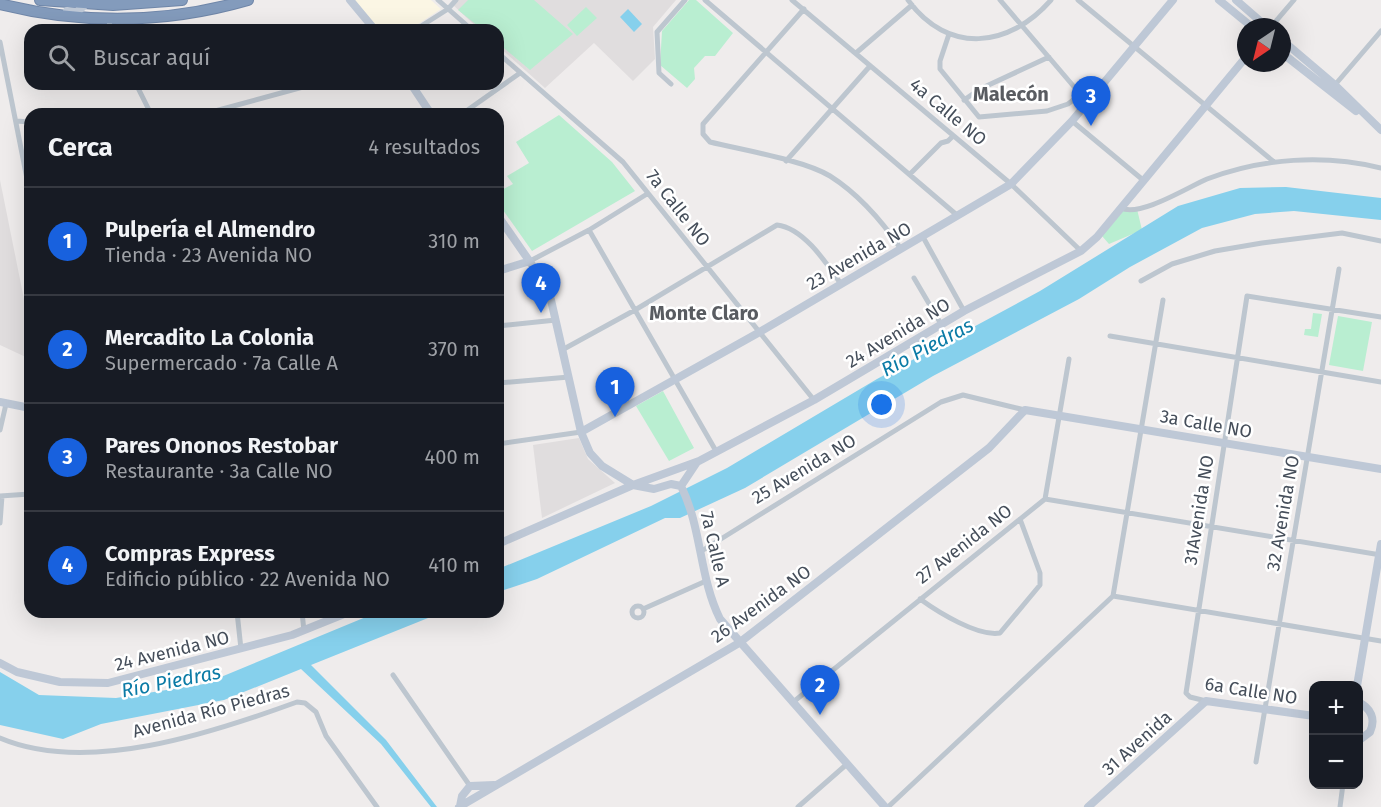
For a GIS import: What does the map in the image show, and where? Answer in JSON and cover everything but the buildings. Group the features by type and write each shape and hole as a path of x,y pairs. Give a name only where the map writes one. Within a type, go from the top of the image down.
{"highway":[{"path":"40,0 81,2 182,0"},
{"path":"117,24 181,15 248,0"},
{"path":"0,4 104,24"}],"street":[{"path":"350,0 370,24"},
{"path":"438,0 465,24"},
{"path":"424,24 448,9 456,0"},
{"path":"670,84 659,73 657,32 685,0"},
{"path":"705,0 958,216"},
{"name":"4a Calle NO","path":"792,0 1011,184 1081,251"},
{"path":"1000,0 1088,102"},
{"path":"856,53 910,3 949,34 965,39 986,39 1023,26 1051,0"},
{"path":"1078,0 1274,162"},
{"name":"23 Avenida NO","path":"504,443 581,432 676,381 1011,184 1072,121 1173,0"},
{"path":"1219,0 1241,18"},
{"path":"1236,0 1258,18"},
{"path":"1277,18 1294,0"},
{"path":"54,16 62,11 77,12 81,2"},
{"path":"804,9 703,124 703,134 710,142 809,166 830,176 884,223 901,249"},
{"path":"1332,88 1381,31"},
{"path":"949,34 939,66 979,117 1047,111 1068,104 1081,94"},
{"path":"0,42 24,163"},
{"path":"1291,49 1332,88"},
{"path":"964,100 980,89 1049,57"},
{"name":"7a Calle NO","path":"504,58 623,162 814,400"},
{"path":"1291,58 1379,126"},
{"path":"786,161 870,66"},
{"name":"24 Avenida NO","path":"504,541 633,486 699,461 814,400 964,311 1081,251 1097,237 1237,67"},
{"path":"504,84 520,73"},
{"path":"139,90 148,108"},
{"path":"226,108 292,90"},
{"path":"415,90 427,108"},
{"path":"470,108 496,90"},
{"path":"16,121 24,122"},
{"path":"1072,121 1143,180"},
{"path":"910,174 941,143 947,130"},
{"path":"941,143 953,136"},
{"path":"1121,208 1127,210 1150,205 1208,179 1274,162 1338,160 1381,168"},
{"path":"504,269 530,261 589,230 647,194"},
{"path":"504,224 544,282 556,320 581,432 590,453 602,466 633,486 654,489 671,484 682,487 699,461"},
{"path":"562,350 635,310 705,266 777,225 789,228 803,240 841,284"},
{"path":"589,230 716,451"},
{"path":"1141,281 1183,261 1215,251 1262,243 1342,233 1381,241"},
{"path":"923,237 964,311"},
{"name":"32 Avenida NO","path":"1256,762 1339,269"},
{"path":"914,278 941,324"},
{"name":"31Avenida NO","path":"1186,693 1247,296 1332,309"},
{"path":"886,807 1113,596 1163,300"},
{"path":"1332,309 1381,317"},
{"path":"504,325 556,320"},
{"path":"1110,336 1381,382"},
{"path":"1069,359 1046,499 1212,525 1380,555"},
{"path":"504,382 569,377"},
{"name":"25 Avenida NO","path":"700,552 941,402 963,395 1025,410"},
{"path":"0,430 3,403 24,407"},
{"name":"3a Calle NO","path":"1025,410 1381,469"},
{"name":"26 Avenida NO","path":"460,807 739,643 989,448 1025,410"},
{"name":"7a Calle A","path":"682,487 693,515 706,581 720,619 886,807"},
{"path":"0,523 1,496 24,494"},
{"name":"27 Avenida NO","path":"792,703 1046,499"},
{"path":"920,599 946,616 984,632 1000,633 1037,591 1041,579 1020,519"},
{"path":"1358,681 1381,544"},
{"path":"643,609 706,581"},
{"path":"1113,596 1381,641"},
{"path":"238,618 241,649"},
{"path":"303,618 304,631"},
{"name":"24 Avenida NO","path":"0,663 17,672 49,679 96,683 241,649 304,631 335,618"},
{"path":"393,675 470,786"},
{"name":"6a Calle NO","path":"1186,693 1190,697 1206,701 1309,715"},
{"name":"31 Avenida","path":"1088,807 1206,701"},
{"name":"Avenida Río Piedras","path":"0,738 20,746 77,753 136,747 201,733 297,702 305,703 316,712 326,736 377,807"},
{"path":"1363,705 1368,709 1377,725 1363,738"},
{"path":"798,807 847,764"},
{"path":"460,807 462,796 470,786 494,785"},
{"path":"1340,807 1342,789"}],"shaded area":[{"path":"354,0 431,0 441,9 418,24 375,24"},
{"path":"458,0 676,0 653,27 655,59 633,81 594,43 545,88 504,51 504,24 474,24 453,5"},
{"path":"0,180 24,299 24,356 0,345"},
{"path":"579,438 588,459 615,483 542,518 533,445"}],"green space":[{"path":"468,0 534,0 573,34 530,70 504,48 504,24 476,24 458,10"},
{"path":"689,0 696,0 733,33 715,56 705,56 694,68 695,79 687,88 660,65 662,31"},
{"path":"586,7 597,18 577,36 567,25"},
{"path":"559,115 612,162 635,191 532,251 504,211 504,189 513,184 507,176 529,163 516,142"},
{"path":"1137,209 1142,230 1109,244 1102,236 1123,211"},
{"path":"1313,313 1322,314 1318,337 1304,335 1305,329 1311,329"},
{"path":"1338,316 1372,322 1363,371 1329,365"},
{"path":"663,391 694,448 669,461 636,406"}],"water":[{"path":"628,9 642,24 634,32 620,17"},
{"path":"1286,187 1381,198 1381,220 1294,211 1255,214 1202,228 1130,267 1079,299 933,376 745,488 680,518 665,518 537,579 504,590 504,567 651,506 727,468 877,379 1040,291 1178,206 1240,188"},
{"name":"Río Piedras","path":"364,618 428,618 311,665 386,740 437,807 431,807 381,744 301,669 224,700 101,724 63,739 0,725 0,672 39,695 116,698 204,684"}],"place":[{"name":"Pares Ononos Restobar","path":"1091,126"},
{"name":"Compras Express","path":"541,313"},
{"name":"Pulpería el Almendro","path":"615,417"},
{"name":"Mercadito La Colonia","path":"820,715"}],"district":[{"name":"Malecón","path":"1011,94"},
{"name":"Monte Claro","path":"704,313"}]}
